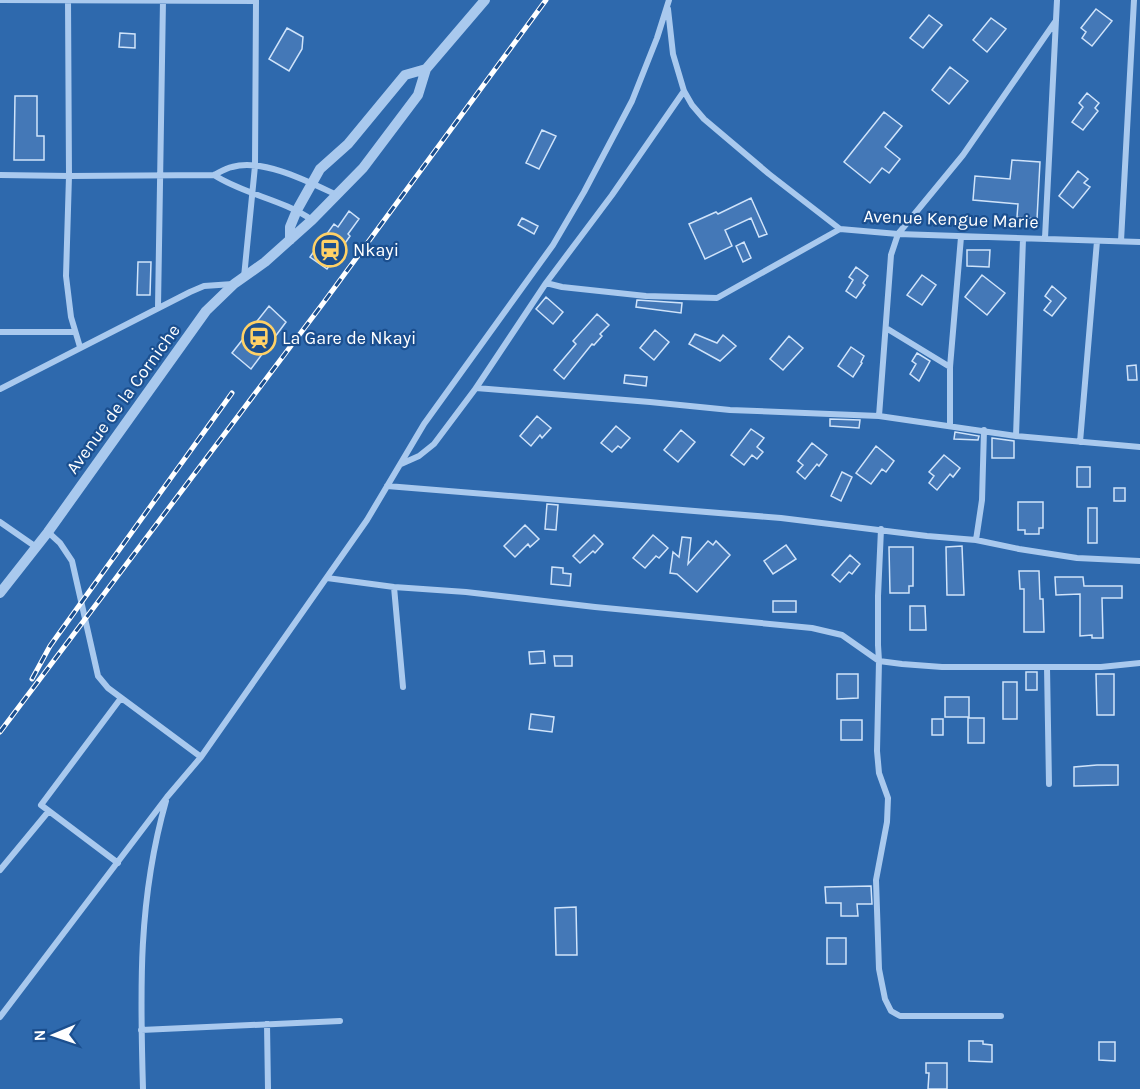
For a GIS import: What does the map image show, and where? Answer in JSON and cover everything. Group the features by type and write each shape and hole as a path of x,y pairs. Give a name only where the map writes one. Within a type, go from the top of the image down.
{"street":[{"path":"0,0 256,0 255,166 239,281 204,286 158,307 0,389"},
{"path":"68,0 69,176 66,276 67,295 80,347"},
{"path":"158,307 163,0"},
{"name":"Avenue de la Corniche","path":"0,592 48,532 206,310 290,240 363,168 418,95 426,69 485,0"},
{"path":"1045,238 1057,0"},
{"path":"1121,241 1134,0"},
{"path":"0,1017 167,797 201,757 327,578 424,424 553,245 632,101 668,3"},
{"name":"Avenue Kengue Marie","path":"668,3 673,54 684,91 692,105 704,119 840,229 960,237 1140,242"},
{"path":"879,416 891,255 898,234 963,155 1056,22"},
{"name":"Avenue de la Corniche","path":"290,240 290,227 297,210 320,169 348,144 405,75 426,69"},
{"path":"400,464 419,456 434,444 476,388 546,283 612,195 684,91"},
{"path":"0,175 214,175 233,166 255,166 290,173 337,195"},
{"path":"214,175 230,185 297,210 312,220"},
{"path":"546,283 562,287 646,296 717,298 840,229"},
{"path":"950,425 950,367 960,237"},
{"path":"1016,436 1023,239"},
{"path":"1080,442 1097,241"},
{"path":"886,328 950,367"},
{"path":"0,332 75,332"},
{"path":"476,388 730,410 879,416 1016,436 1140,447"},
{"path":"976,540 982,500 984,430"},
{"path":"387,486 781,518 976,540 1077,558 1140,561"},
{"path":"0,522 36,547"},
{"path":"881,529 878,596 878,762 879,773 888,798 887,822 876,880 879,969 885,999 891,1011 900,1016 1001,1016"},
{"path":"48,532 60,543 72,561 98,676 108,688 201,757"},
{"path":"327,578 394,587 466,592 812,628 842,635 879,661 942,667 1047,668 1101,667 1140,663"},
{"path":"394,587 403,687"},
{"path":"1047,668 1049,784"},
{"path":"118,863 48,812 41,803 121,698"},
{"path":"143,1089 142,941 147,884 167,797"},
{"path":"0,870 48,812"},
{"path":"141,1030 340,1021"},
{"path":"267,1024 268,1089"}],"shaded area":[{"path":"0,0 1140,0 1140,1089 0,1089"}],"building":[{"path":"1096,9 1112,21 1092,46 1082,38 1086,32 1081,28"},
{"path":"929,15 942,25 923,48 910,38"},
{"path":"991,18 1006,29 987,52 973,40"},
{"path":"287,28 303,37 302,49 289,71 269,59"},
{"path":"120,33 135,34 135,48 119,47"},
{"path":"950,67 968,81 949,104 932,90"},
{"path":"1087,93 1099,103 1095,108 1098,111 1083,130 1072,122 1083,107 1079,103"},
{"path":"15,96 37,96 37,136 44,136 44,160 14,160"},
{"path":"884,112 902,126 885,147 900,159 889,173 882,168 870,183 844,162"},
{"path":"542,130 556,136 539,169 526,163"},
{"path":"1012,160 1040,162 1037,219 1017,217 1018,204 973,200 975,176 1010,179"},
{"path":"1078,171 1088,179 1084,183 1090,187 1073,208 1059,196"},
{"path":"751,198 767,234 759,237 751,218 725,230 732,246 705,259 689,224 716,212 718,214"},
{"path":"349,211 359,219 327,269 310,257 334,224 338,227"},
{"path":"522,218 538,226 534,234 518,225"},
{"path":"744,242 751,258 743,262 736,246"},
{"path":"967,250 990,250 989,267 967,266"},
{"path":"138,262 151,262 150,295 137,295"},
{"path":"856,267 868,276 856,298 846,291 853,280 849,277"},
{"path":"922,275 936,285 922,305 907,295"},
{"path":"982,275 1005,293 987,315 965,297"},
{"path":"1052,286 1066,298 1052,316 1044,310 1051,301 1045,296"},
{"path":"546,297 563,312 553,324 536,309"},
{"path":"637,300 682,303 681,313 636,307"},
{"name":"La Gare de Nkayi","path":"269,306 286,322 251,369 232,353"},
{"path":"597,314 609,325 564,379 554,370 576,344 573,341"},
{"path":"655,330 669,342 654,360 640,348"},
{"path":"695,334 717,343 723,335 736,346 720,361 689,344"},
{"path":"789,336 803,348 783,370 770,359"},
{"path":"851,347 864,356 853,377 838,366"},
{"path":"917,353 930,361 919,381 910,374 916,364 912,361"},
{"path":"1136,365 1137,380 1128,380 1127,366"},
{"path":"625,375 647,377 646,386 624,383"},
{"path":"537,416 551,428 542,438 540,435 531,446 520,436"},
{"path":"830,419 860,420 859,428 830,426"},
{"path":"616,426 630,438 621,448 618,446 612,452 601,443"},
{"path":"751,429 764,438 757,447 763,452 757,459 752,455 744,465 731,455"},
{"path":"681,430 695,442 678,462 664,450"},
{"path":"955,432 979,436 978,440 954,439"},
{"path":"992,438 1014,441 1014,458 992,458"},
{"path":"812,443 827,455 805,479 797,472 803,465 798,461"},
{"path":"876,446 894,461 886,472 882,469 871,484 856,473"},
{"path":"944,455 960,468 953,477 950,474 937,490 929,483 934,476 929,472"},
{"path":"1077,467 1090,467 1090,487 1077,487"},
{"path":"842,472 852,477 841,501 831,496"},
{"path":"1114,488 1125,488 1125,501 1114,501"},
{"path":"1018,502 1043,502 1043,528 1039,528 1039,534 1025,534 1025,530 1018,530"},
{"path":"547,504 558,505 556,530 545,529"},
{"path":"1088,508 1097,508 1097,543 1088,543"},
{"path":"525,525 539,539 530,547 528,544 515,557 504,546"},
{"path":"594,535 603,544 595,553 593,551 580,563 573,556"},
{"path":"653,535 668,548 659,558 656,556 645,568 633,558"},
{"path":"682,537 691,538 688,564 708,541 713,545 716,541 730,555 697,592 677,574 670,573 673,552 679,557"},
{"path":"786,545 796,559 773,574 764,561"},
{"path":"962,546 964,595 947,595 946,547"},
{"path":"889,547 913,547 913,586 909,586 909,593 890,593"},
{"path":"850,555 860,564 852,574 849,572 840,582 832,575"},
{"path":"552,567 563,568 563,573 571,574 570,586 551,584"},
{"path":"1019,571 1039,571 1044,632 1024,632 1024,589 1020,589"},
{"path":"1055,577 1083,577 1084,586 1122,586 1122,598 1102,598 1103,638 1092,638 1092,635 1080,636 1080,594 1056,595"},
{"path":"773,601 796,601 796,612 773,612"},
{"path":"910,606 925,606 926,630 910,630"},
{"path":"544,651 545,663 530,664 529,652"},
{"path":"554,656 572,656 572,666 555,666"},
{"path":"1026,672 1037,672 1037,690 1026,690"},
{"path":"837,674 858,674 858,698 837,699"},
{"path":"1096,674 1114,674 1114,715 1097,715"},
{"path":"1003,682 1017,682 1017,719 1003,719"},
{"path":"945,697 969,697 969,717 945,717"},
{"path":"531,714 554,717 552,732 529,729"},
{"path":"968,718 984,718 984,743 968,743"},
{"path":"932,719 943,719 943,735 932,735"},
{"path":"841,720 862,720 862,740 841,740"},
{"path":"1118,765 1118,785 1074,786 1074,767"},
{"path":"871,886 872,904 857,904 858,916 841,916 841,903 826,903 825,887"},
{"path":"576,907 577,955 556,955 555,908"},
{"path":"827,938 846,938 846,964 827,964"},
{"path":"969,1041 983,1041 983,1044 992,1045 992,1062 969,1061"},
{"path":"1099,1042 1115,1042 1115,1061 1099,1060"},
{"path":"926,1063 947,1063 947,1089 928,1089 929,1073 926,1073"}],"railway":[{"path":"0,732 324,302 546,0"},
{"path":"32,679 50,646 232,393"}],"place":[{"name":"Nkayi","path":"330,250"},
{"name":"La Gare de Nkayi","path":"259,338"}]}
